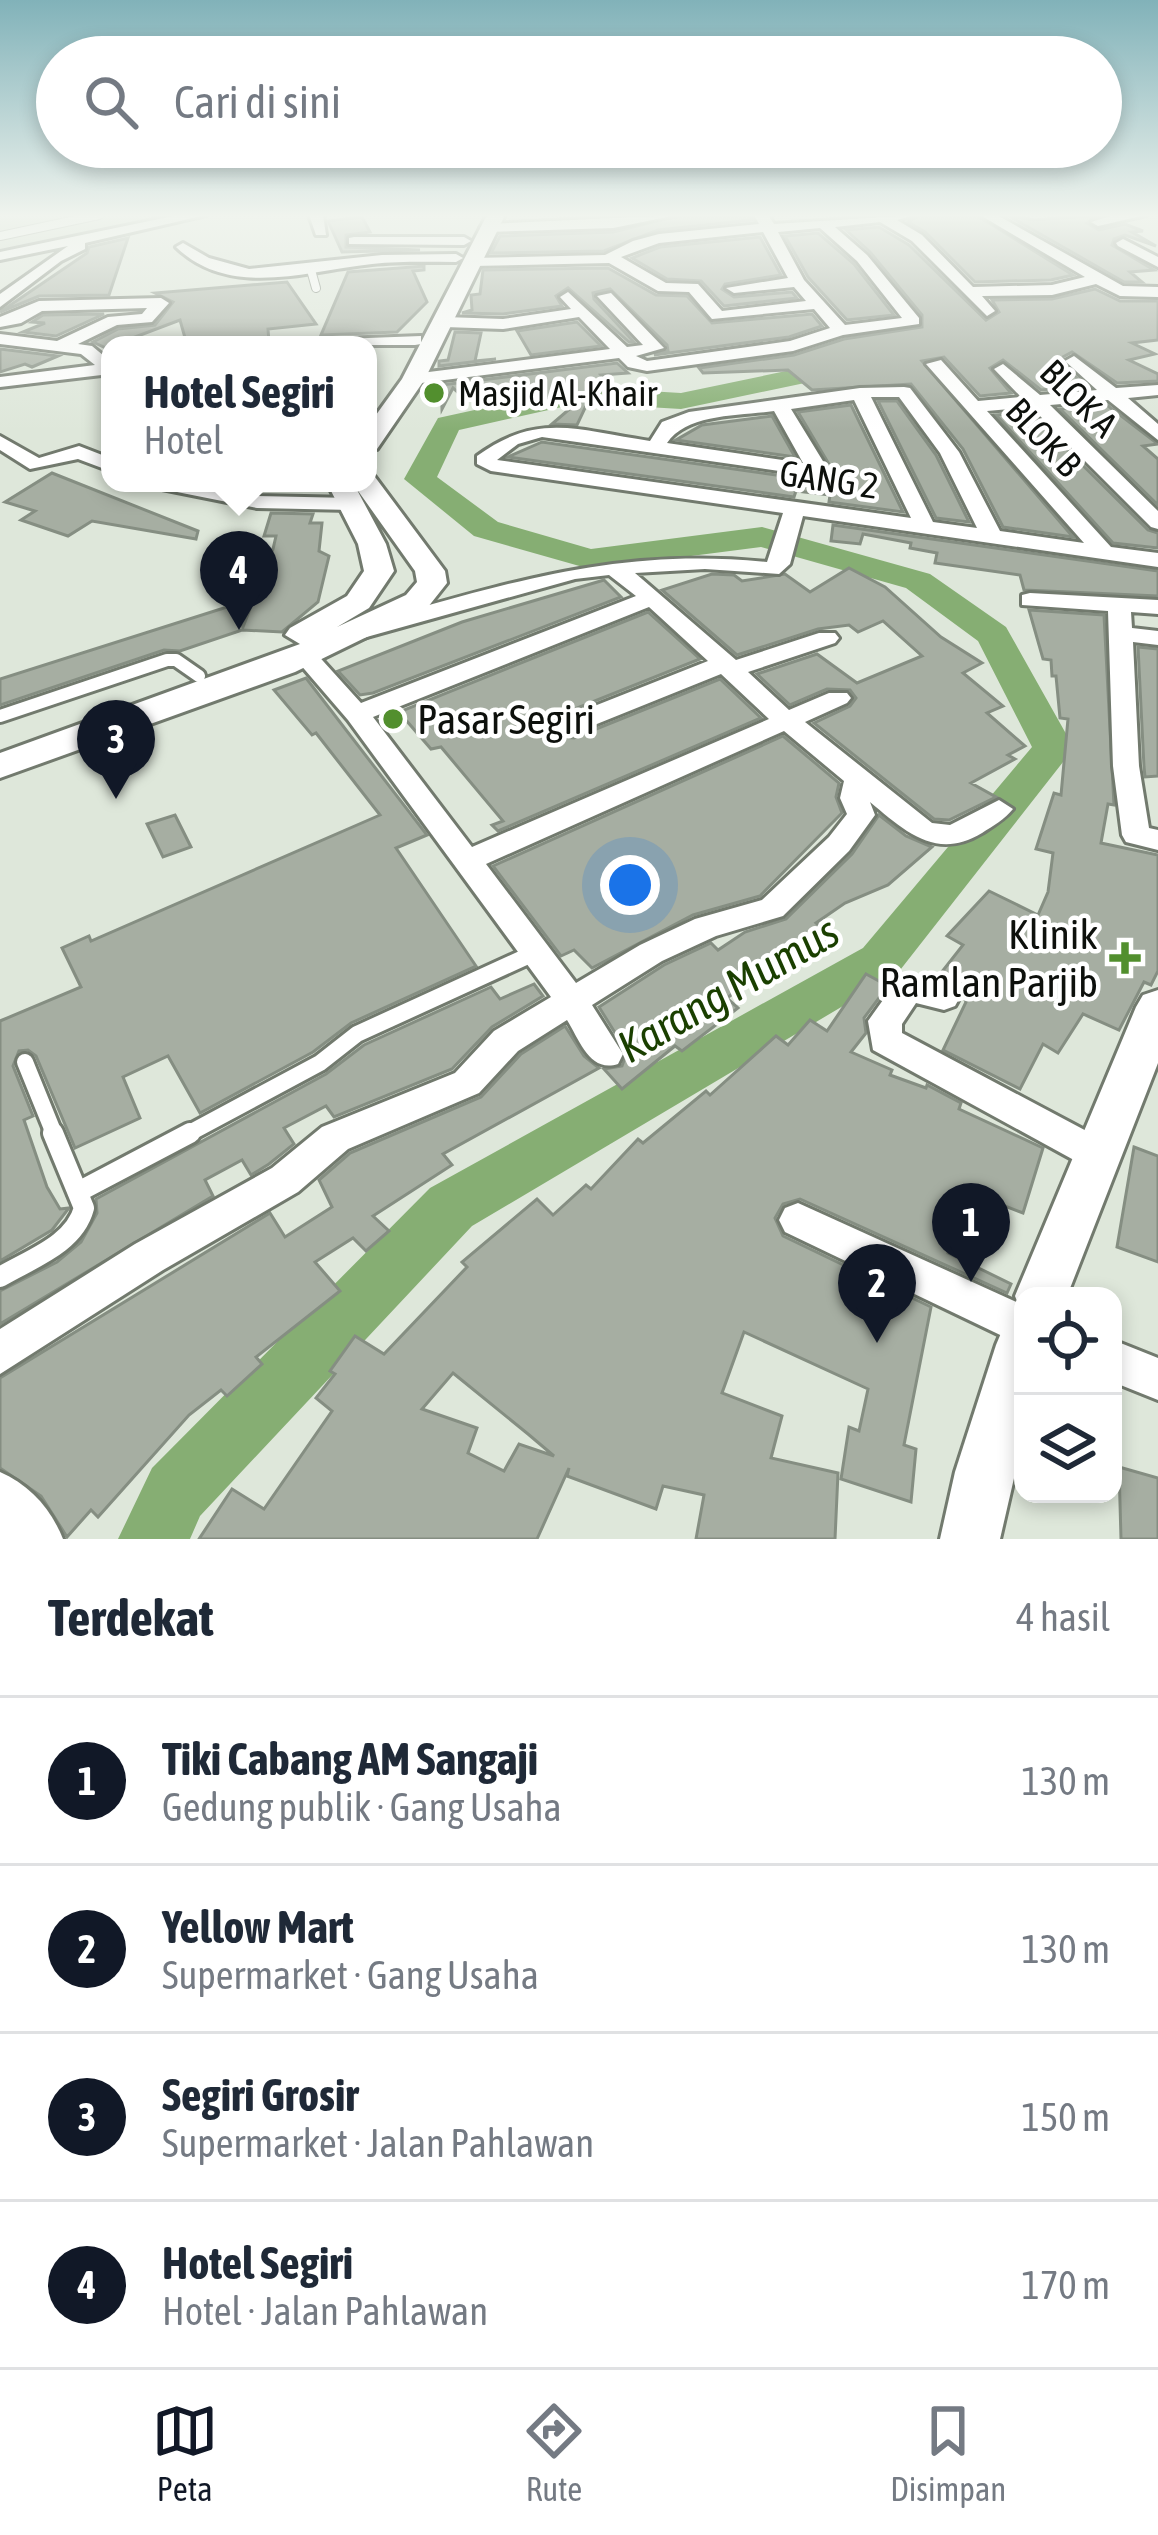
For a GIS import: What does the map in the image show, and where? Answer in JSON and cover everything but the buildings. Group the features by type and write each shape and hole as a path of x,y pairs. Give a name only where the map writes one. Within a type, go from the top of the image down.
{"street":[{"path":"377,390 416,340 444,287"},
{"path":"377,431 445,322 454,287"},
{"path":"694,287 718,316 818,304"},
{"path":"734,288 745,287"},
{"path":"804,287 841,330"},
{"path":"568,297 634,363 646,366 793,346 841,330 914,321 886,287"},
{"path":"965,287 987,311"},
{"path":"970,292 1065,287"},
{"path":"1115,287 1131,294 1158,292"},
{"path":"413,379 657,347 605,296"},
{"path":"0,322 15,320 37,306 161,303 146,319 114,320 59,346"},
{"path":"445,322 503,324 582,312"},
{"path":"503,324 539,364"},
{"path":"0,339 90,352 101,362"},
{"path":"377,342 416,340"},
{"path":"1074,362 1158,434"},
{"name":"BLOK B","path":"935,364 1106,554"},
{"name":"BLOK A","path":"1004,369 1158,523"},
{"path":"0,382 101,370"},
{"path":"972,407 1158,390"},
{"path":"819,471 654,449 678,422 895,391 910,395 949,452 992,536"},
{"path":"860,393 925,526"},
{"path":"780,406 819,471 819,511"},
{"path":"1136,416 1158,415"},
{"name":"GANG 2","path":"654,449 533,431 486,457 491,465 794,512 819,511 1158,560"},
{"path":"0,442 37,465 77,452 101,461"},
{"path":"207,492 257,502 337,492"},
{"path":"354,492 378,561 376,581 359,617"},
{"path":"0,747 294,639 417,601 432,583 430,571 355,492"},
{"path":"0,766 305,656 359,617 614,568 705,562 770,569 779,564 794,512"},
{"path":"614,568 788,722 939,838 960,833 999,809"},
{"path":"357,714 652,597"},
{"path":"1030,600 1158,607"},
{"path":"1119,604 1124,634 1126,766 1136,835 1158,840"},
{"path":"1124,634 1158,638"},
{"path":"563,728 730,666 827,638"},
{"path":"305,656 357,714 532,954 571,1000 606,1054"},
{"path":"464,862 838,698"},
{"path":"0,1352 149,1256 285,1180 335,1138 467,1083 494,1050 571,1000 672,942 772,908 839,844 860,815 854,798 858,779"},
{"path":"944,998 909,988 885,1022 886,1040 1096,1154"},
{"path":"1044,1287 1158,1007"},
{"path":"797,1220 1014,1321"},
{"path":"1122,1364 1158,1378"},
{"path":"970,1539 984,1472 1014,1375"},
{"path":"0,1502 33,1539"}],"lane":[{"path":"0,716 167,660 176,660 199,676"},
{"path":"78,1192 320,1063 357,1034 532,954"},
{"path":"0,1277 80,1225 84,1208 25,1062"}],"waterway":[{"name":"Karang Mumus","path":"153,1539 176,1492 451,1207 880,961 1053,748 993,635 918,581 762,537 590,559 486,529 420,479 448,424 580,395 681,401 853,365"}],"place":[{"name":"Masjid Al-Khair","path":"434,393"},
{"name":"Hotel Segiri","path":"239,630"},
{"name":"Pasar Segiri","path":"393,719"},
{"name":"Segiri Grosir","path":"116,799"},
{"name":"Klinik Ramlan Parjib","path":"1125,958"},
{"name":"Tiki Cabang AM Sangaji","path":"971,1282"},
{"name":"Yellow Mart","path":"877,1343"}]}
